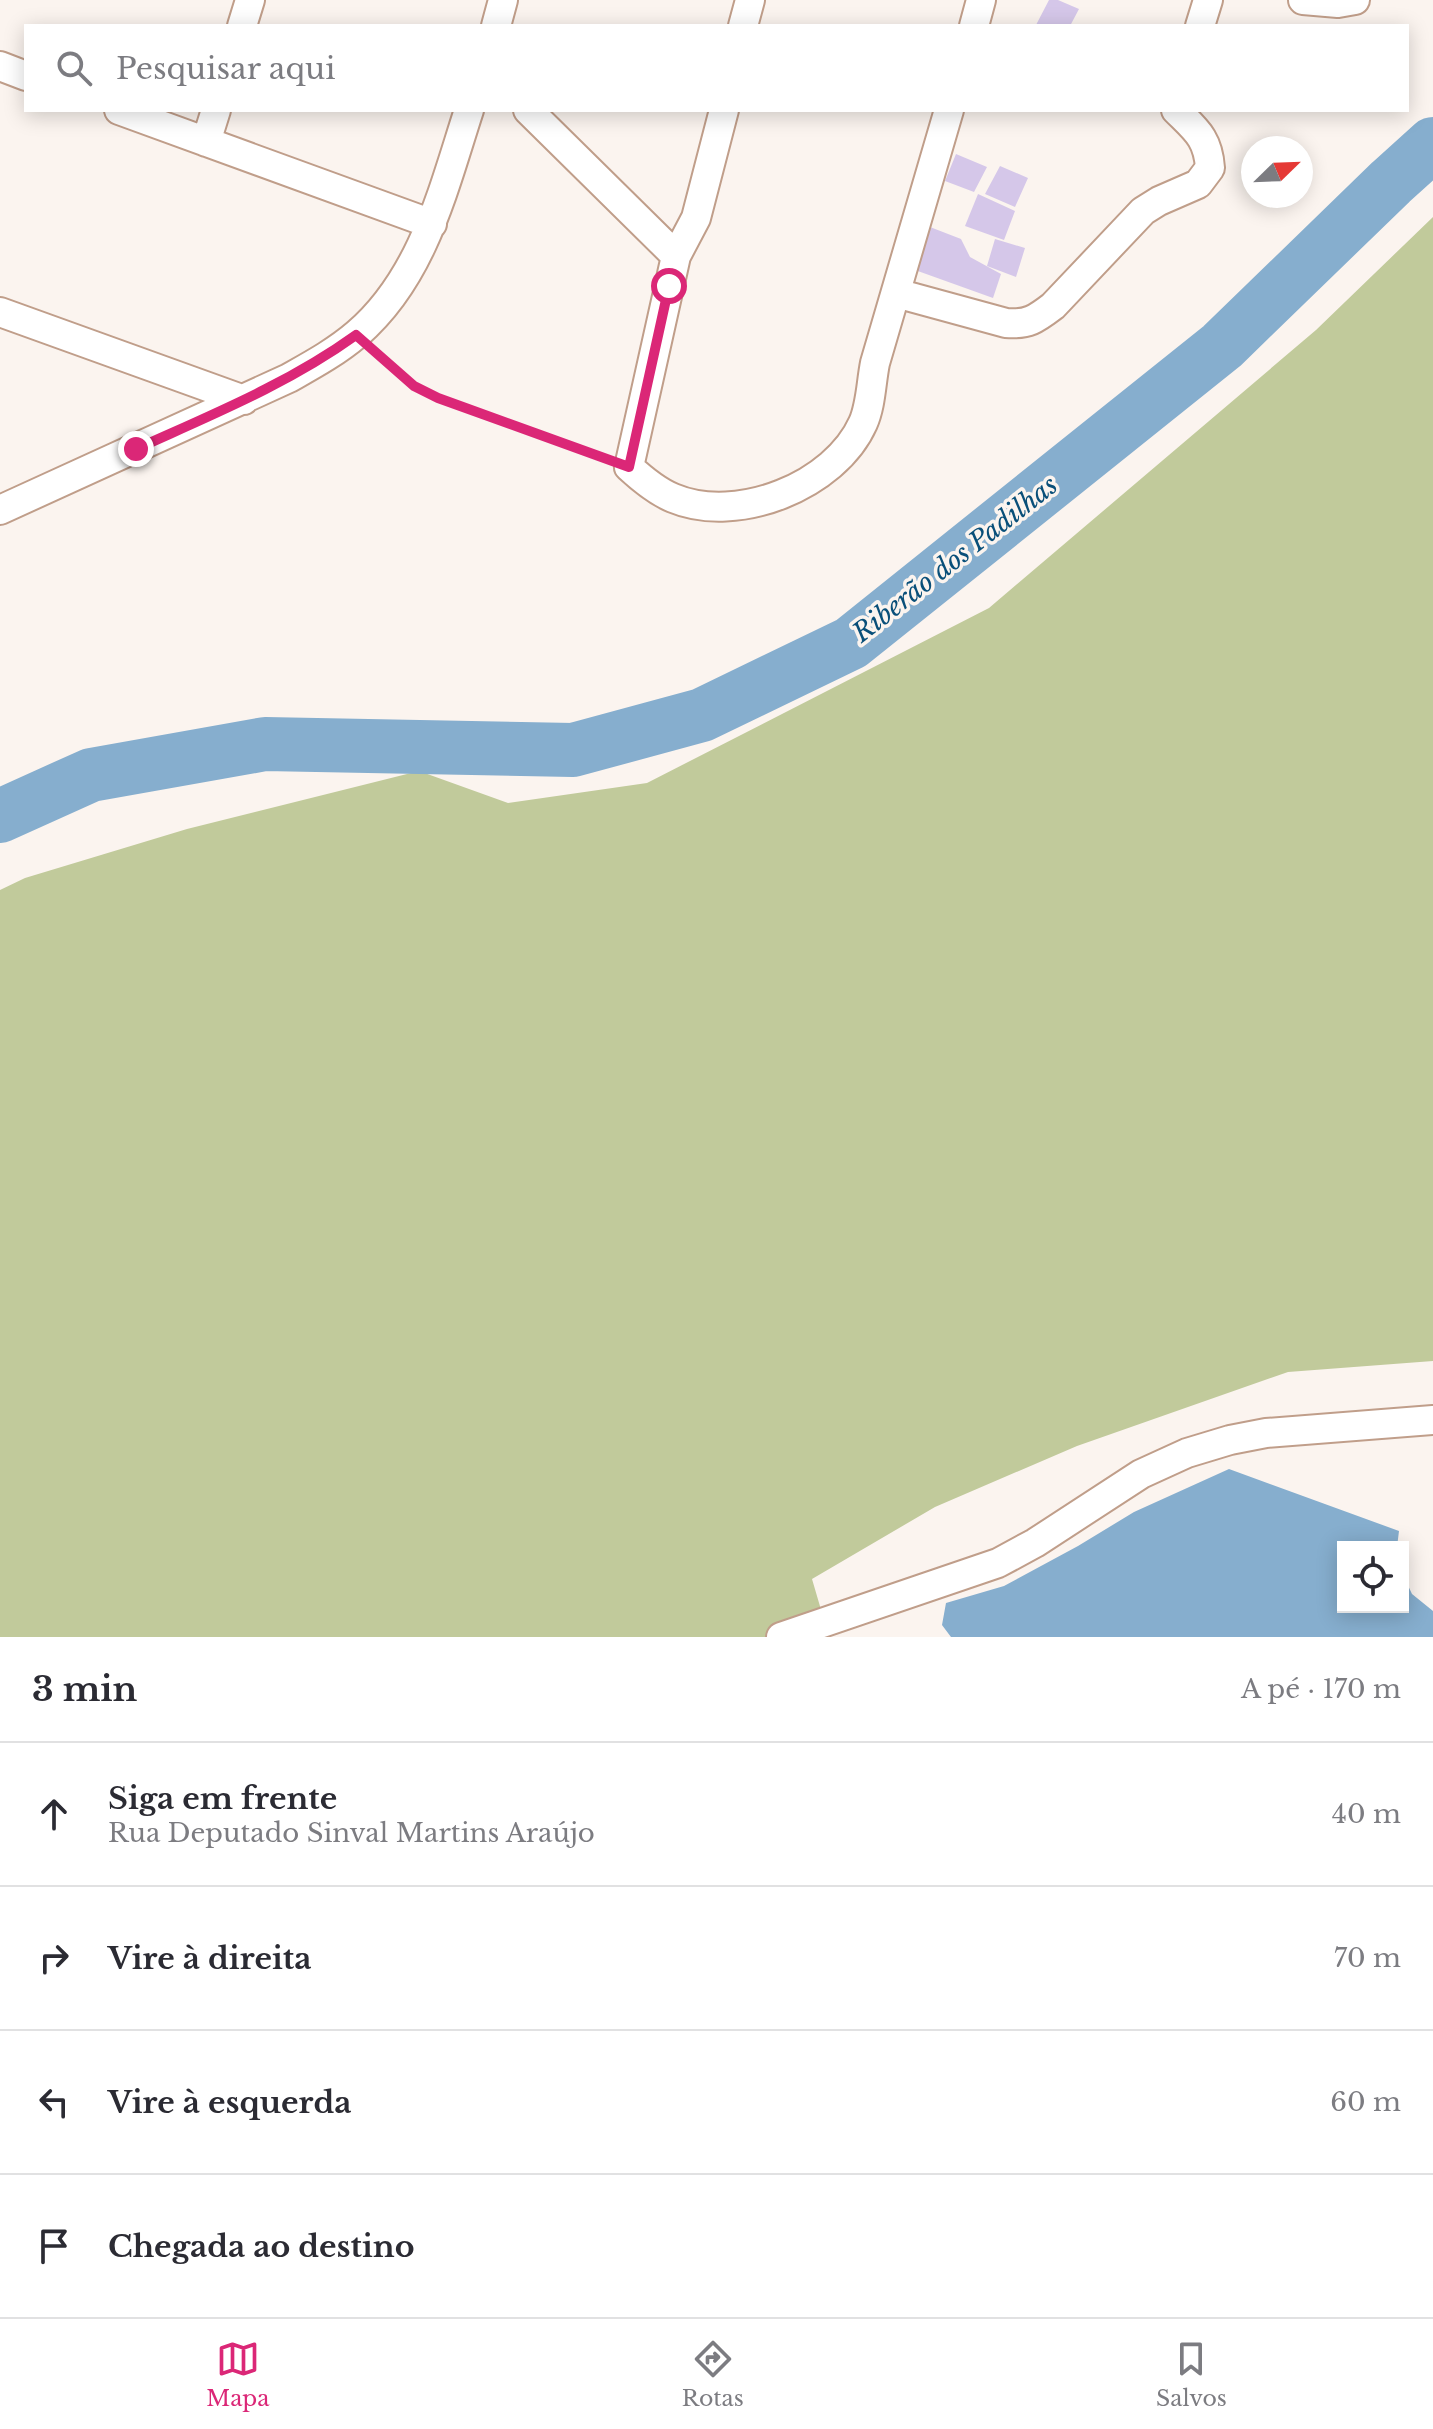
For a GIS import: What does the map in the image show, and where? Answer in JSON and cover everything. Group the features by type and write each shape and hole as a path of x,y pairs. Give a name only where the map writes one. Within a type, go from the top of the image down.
{"street":[{"path":"243,24 250,0"},
{"path":"497,24 503,0"},
{"path":"744,24 750,0"},
{"path":"975,24 981,0"},
{"path":"1201,24 1208,0"},
{"path":"1303,0 1338,3 1355,0"},
{"path":"0,66 24,75"},
{"path":"124,112 432,224"},
{"path":"206,142 215,112"},
{"path":"0,510 289,378 356,335 381,311 400,286 432,224 468,112"},
{"path":"530,112 676,256"},
{"path":"723,112 696,218 676,256 629,467 674,499 708,507 743,506 770,500 803,484 829,465 852,441 863,423 875,363 948,112"},
{"path":"896,293 1006,323 1022,324 1039,317 1143,211 1198,184 1210,168 1209,151 1204,139 1178,112"},
{"path":"0,312 244,400"},
{"path":"781,1637 998,1563 1035,1543 1141,1474 1187,1453 1266,1433 1433,1420"}],"path":[{"path":"356,335 414,386 438,398 629,467"}],"green space":[{"path":"1433,217 1433,1361 1288,1372 1077,1446 935,1507 812,1579 829,1637 0,1637 0,890 25,878 187,829 419,771 508,803 647,783 989,608 1316,330"}],"water":[{"path":"1229,1469 1399,1531 1398,1541 1337,1541 1337,1613 1409,1613 1409,1588 1412,1594 1433,1611 1433,1637 951,1637 942,1625 946,1603 1004,1586 1134,1512"}],"building":[{"path":"1049,0 1058,0 1079,9 1071,24 1037,24"},
{"path":"956,154 987,167 974,192 945,181"},
{"path":"1000,166 1028,178 1015,207 985,194"},
{"path":"978,194 1015,211 1004,240 965,226"},
{"path":"930,227 961,239 970,257 1001,274 993,298 915,270"},
{"path":"995,239 1025,248 1016,277 987,266"}],"waterway":[{"name":"Riberão dos Padilhas","path":"0,816 91,775 265,744 573,750 702,715 851,643 1222,346 1433,144"}],"route":[{"path":"136,449 289,378 356,335 414,386 438,398 629,467 669,286"}]}
